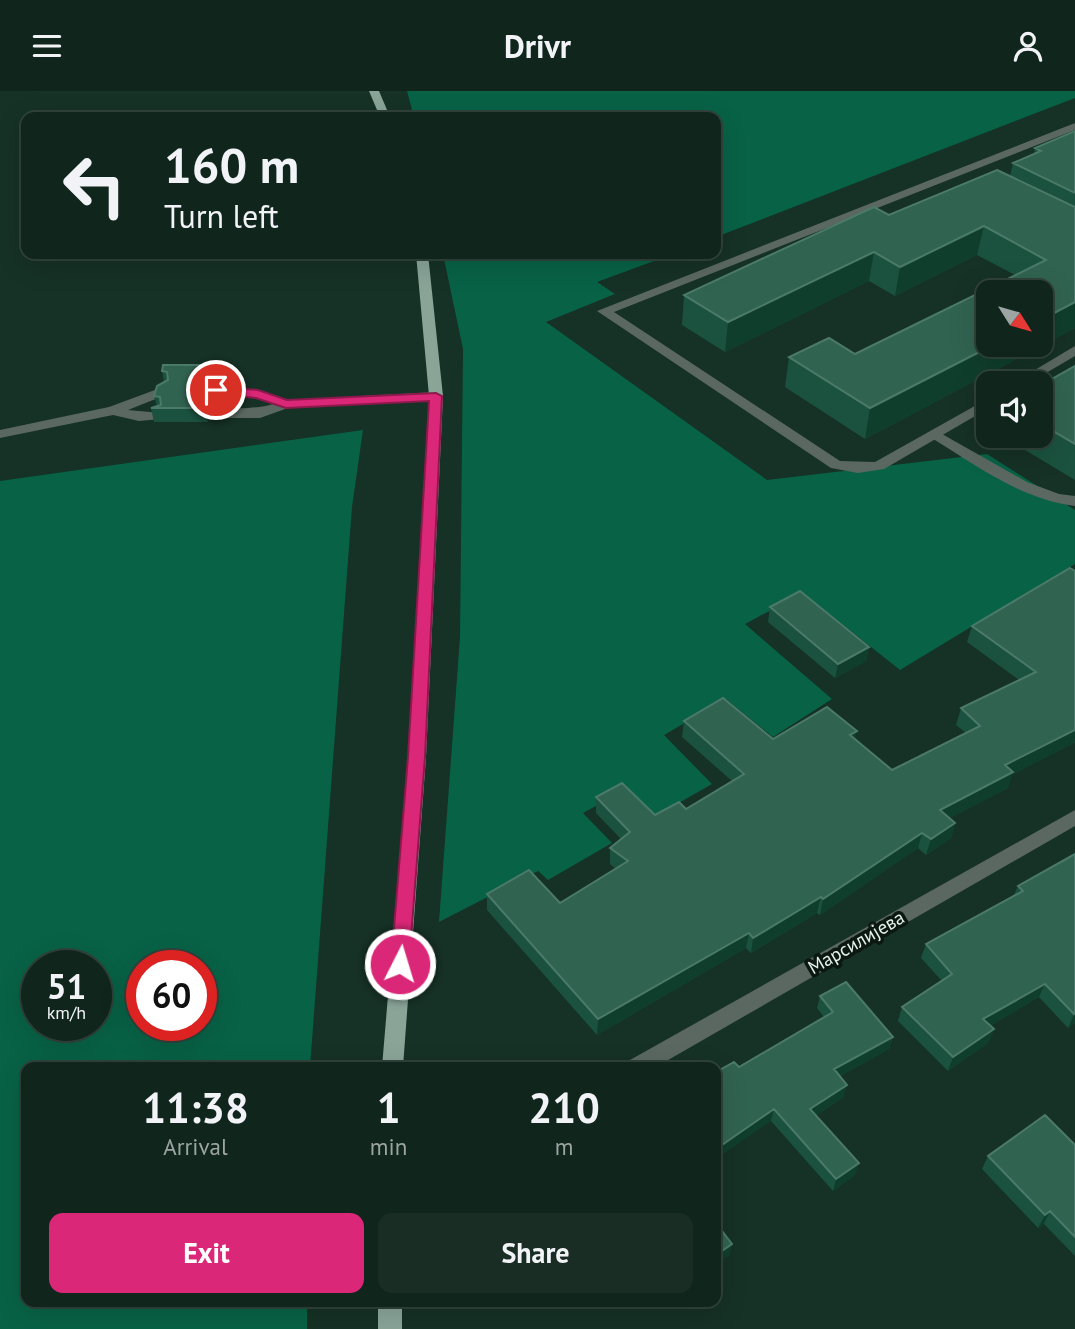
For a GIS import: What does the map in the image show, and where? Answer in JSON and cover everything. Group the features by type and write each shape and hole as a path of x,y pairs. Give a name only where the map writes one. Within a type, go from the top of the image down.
{"main road":[{"path":"374,91 383,112"},
{"path":"392,1062 417,757 436,396 422,259"},
{"path":"390,1307 390,1329"}],"street":[{"path":"976,409 879,466 858,468 836,465 604,311 961,176 1075,127"},
{"path":"1040,371 1075,350"},
{"path":"216,390 258,394 286,404"},
{"path":"0,434 113,411 163,391"},
{"path":"210,415 260,414 286,404 436,396"},
{"path":"113,411 139,417 156,416"},
{"path":"935,433 1035,492 1059,500 1075,501"},
{"name":"Марсилијева","path":"647,1062 1075,817"}],"green space":[{"path":"407,91 1075,91 1075,98 721,235 721,112 413,112"},
{"path":"444,259 659,259 597,282 615,294 546,322 767,480 987,454 1075,510 1075,564 900,670 803,593 745,624 832,699 773,737 726,699 664,735 712,784 651,819 623,791 583,813 612,843 548,880 538,871 439,922 460,637 463,349"},
{"path":"363,430 352,507 310,1062 21,1062 21,1307 307,1307 307,1329 0,1329 0,481"}],"building":[{"path":"1075,131 1075,193 1013,163 1041,151 1035,148"},
{"path":"997,170 1075,207 1075,302 1054,313 1054,280 1005,280 1046,260 984,226 900,267 874,252 728,322 684,295 874,207 889,215"},
{"path":"976,294 976,354 870,408 789,357 829,338 855,354"},
{"path":"163,365 217,365 206,373 207,381 212,382 209,394 198,400 206,408 151,408 161,405 160,397 154,396 157,386 168,380 167,372 162,371"},
{"path":"1075,366 1075,444 1053,431 1053,378"},
{"path":"1070,568 1075,571 1075,730 1005,765 1013,772 940,810 955,823 931,839 922,833 823,899 821,897 753,938 749,933 598,1019 487,894 529,870 560,903 628,861 610,848 630,832 596,797 622,783 655,815 679,802 686,809 744,774 684,721 723,698 773,739 827,707 857,731 850,735 892,770 980,726 961,708 1036,672 972,626"},
{"path":"800,591 869,647 838,664 770,607"},
{"path":"1075,854 1075,1013 1045,984 983,1019 994,1029 953,1057 902,1007 952,974 926,944 1023,891 1018,886"},
{"path":"846,982 893,1037 834,1069 847,1085 810,1109 859,1163 836,1179 774,1109 721,1146 721,1069 734,1062 739,1067 833,1012 820,996"},
{"path":"1045,1115 1075,1145 1075,1237 1050,1211 1045,1215 988,1156"},
{"path":"721,1230 732,1244 721,1252"}],"route":[{"path":"216,390 258,394 286,404 436,396 417,757 400,964"}]}
